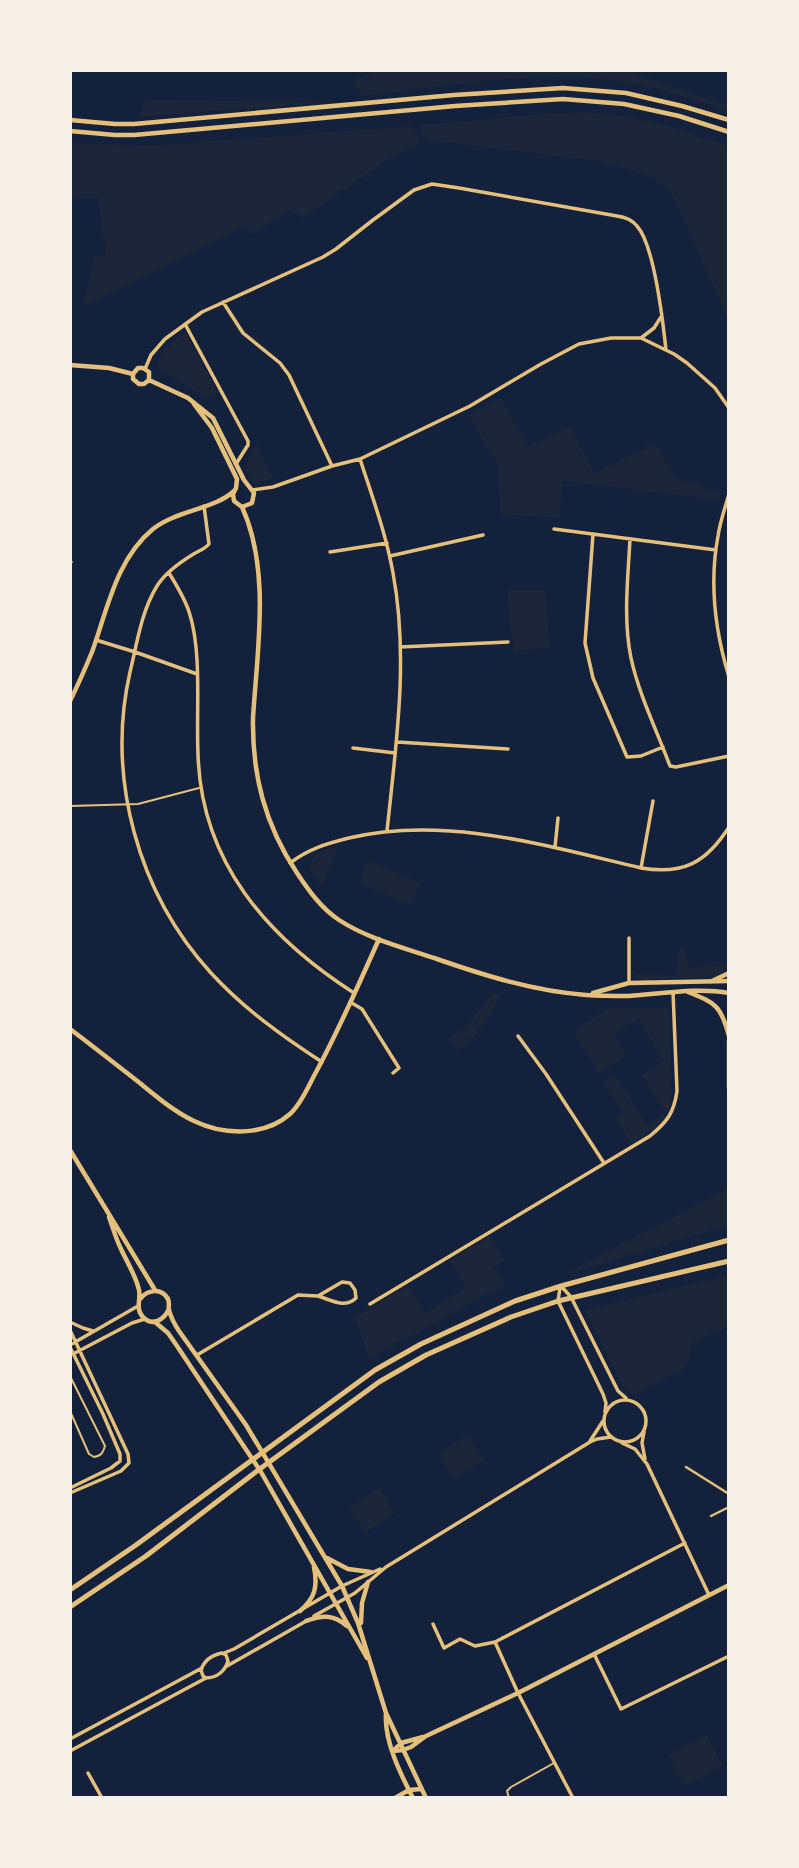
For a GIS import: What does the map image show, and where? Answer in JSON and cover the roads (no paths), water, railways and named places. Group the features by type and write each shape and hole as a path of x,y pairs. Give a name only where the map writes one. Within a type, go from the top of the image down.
{"main road":[{"path":"70,1590 136,1545 375,1370 402,1354 515,1301 729,1240"},
{"path":"70,1607 146,1556 379,1382 446,1344 511,1317 571,1297 729,1261"}],"street":[{"path":"70,120 134,124 563,88 626,93 729,120"},
{"path":"70,131 134,135 563,99 624,104 729,132"},
{"path":"145,369 151,355 185,323 222,302 323,257 414,190 432,184 617,216 635,224 643,234 653,269 666,350"},
{"path":"222,302 243,333 280,363 289,375 332,466"},
{"path":"641,338 654,328 662,316"},
{"path":"185,323 248,441 236,464"},
{"path":"729,408 715,388 687,363 641,338 611,338 579,344 470,406 360,459 268,489 259,494 253,502 249,515 260,593 253,718 255,765 260,794 269,821 290,863 312,895 332,914 379,939 498,979 540,989 586,995 626,996 673,992 729,993"},
{"path":"70,365 109,368 133,374"},
{"path":"138,369 145,369 150,374 149,380 139,384 133,374 138,369"},
{"path":"149,380 188,398 213,418 246,484 251,488 253,502"},
{"path":"188,398 215,432 237,479 233,498 236,504"},
{"path":"360,459 390,556 400,647 401,693 387,831"},
{"path":"70,701 83,675 116,583 127,560 143,538 166,520 216,502 244,485 268,489"},
{"path":"729,494 718,535 713,602 729,677"},
{"path":"216,502 228,500 242,507 251,532"},
{"path":"242,507 253,502"},
{"path":"204,506 209,544 159,583 147,607 135,652 123,728 128,805 138,846 154,887 192,950 230,992 257,1016 322,1062"},
{"path":"554,529 716,550"},
{"path":"593,534 585,643 593,678 627,757 641,756 663,747"},
{"path":"390,556 483,536"},
{"path":"630,539 627,606 629,645 635,674 670,766 729,756"},
{"path":"330,552 387,543"},
{"path":"169,573 190,613 194,630 200,788 220,851 259,913 294,948 355,993"},
{"path":"96,640 197,674"},
{"path":"400,647 508,642"},
{"path":"397,742 508,749"},
{"path":"352,748 395,752"},
{"path":"641,868 653,801"},
{"path":"555,847 558,818"},
{"path":"290,863 318,846 387,831 416,830 498,835 664,871 695,862 712,849 729,827"},
{"path":"629,937 629,983"},
{"path":"70,1029 178,1112 210,1127 229,1131 261,1129 277,1123 297,1106 322,1062 379,939"},
{"path":"712,981 729,973"},
{"path":"586,995 629,983 729,981"},
{"path":"370,1304 650,1136 668,1120 675,1105 677,1091 673,992"},
{"path":"688,992 710,1001 718,1008 729,1036"},
{"path":"350,1002 362,1009 390,1053 399,1068 393,1073"},
{"path":"518,1037 546,1074 604,1163"},
{"path":"729,1041 729,1088"},
{"path":"70,1150 156,1291"},
{"path":"106,1210 135,1279 139,1291 139,1311 145,1319"},
{"path":"197,1355 298,1295 318,1296 345,1304 353,1301 356,1294 353,1286 346,1282 318,1296"},
{"path":"561,1286 571,1297 618,1391 644,1411 646,1418 642,1443 647,1464 709,1595"},
{"path":"561,1286 558,1301 606,1403 604,1426 611,1437 635,1449 647,1464"},
{"path":"140,1299 148,1292 156,1291 165,1295 179,1331 263,1451 326,1557 348,1598 386,1713 426,1798"},
{"path":"70,1488 111,1468 120,1461 120,1454 70,1346 138,1306"},
{"path":"155,1322 164,1318 169,1309"},
{"path":"72,1355 132,1323 145,1319 155,1322 168,1333 259,1469 371,1664"},
{"path":"70,1322 93,1331"},
{"path":"70,1330 128,1454 129,1463 121,1471 70,1493"},
{"path":"605,1412 614,1402 628,1400"},
{"path":"590,1442 604,1419"},
{"path":"622,1443 635,1441 645,1431"},
{"path":"70,1751 206,1678 216,1676 227,1666 348,1598 386,1567 590,1442 611,1437"},
{"path":"686,1467 729,1494"},
{"path":"711,1516 729,1507"},
{"path":"433,1624 444,1648 460,1639 475,1646 495,1642 685,1543"},
{"path":"326,1557 348,1569 371,1573"},
{"path":"300,1611 312,1599 316,1590 317,1579 313,1563"},
{"path":"70,1739 202,1668 212,1656 234,1649 342,1586 386,1567"},
{"path":"361,1631 362,1603 368,1582"},
{"path":"393,1751 403,1750 426,1736 519,1693 729,1585"},
{"path":"306,1621 332,1616 352,1631"},
{"path":"495,1642 573,1798"},
{"path":"224,1653 227,1666"},
{"path":"594,1654 621,1709 729,1656"},
{"path":"202,1668 201,1673 206,1678"},
{"path":"386,1713 387,1735 413,1798 421,1789"},
{"path":"393,1751 401,1743 426,1736"},
{"path":"88,1773 102,1798"},
{"path":"395,1798 410,1790 421,1789"}],"lane":[{"path":"70,806 138,804 200,788"},
{"path":"70,1377 104,1446 99,1456 89,1454 70,1411"},
{"path":"509,1798 507,1791 511,1787 554,1763"}]}
